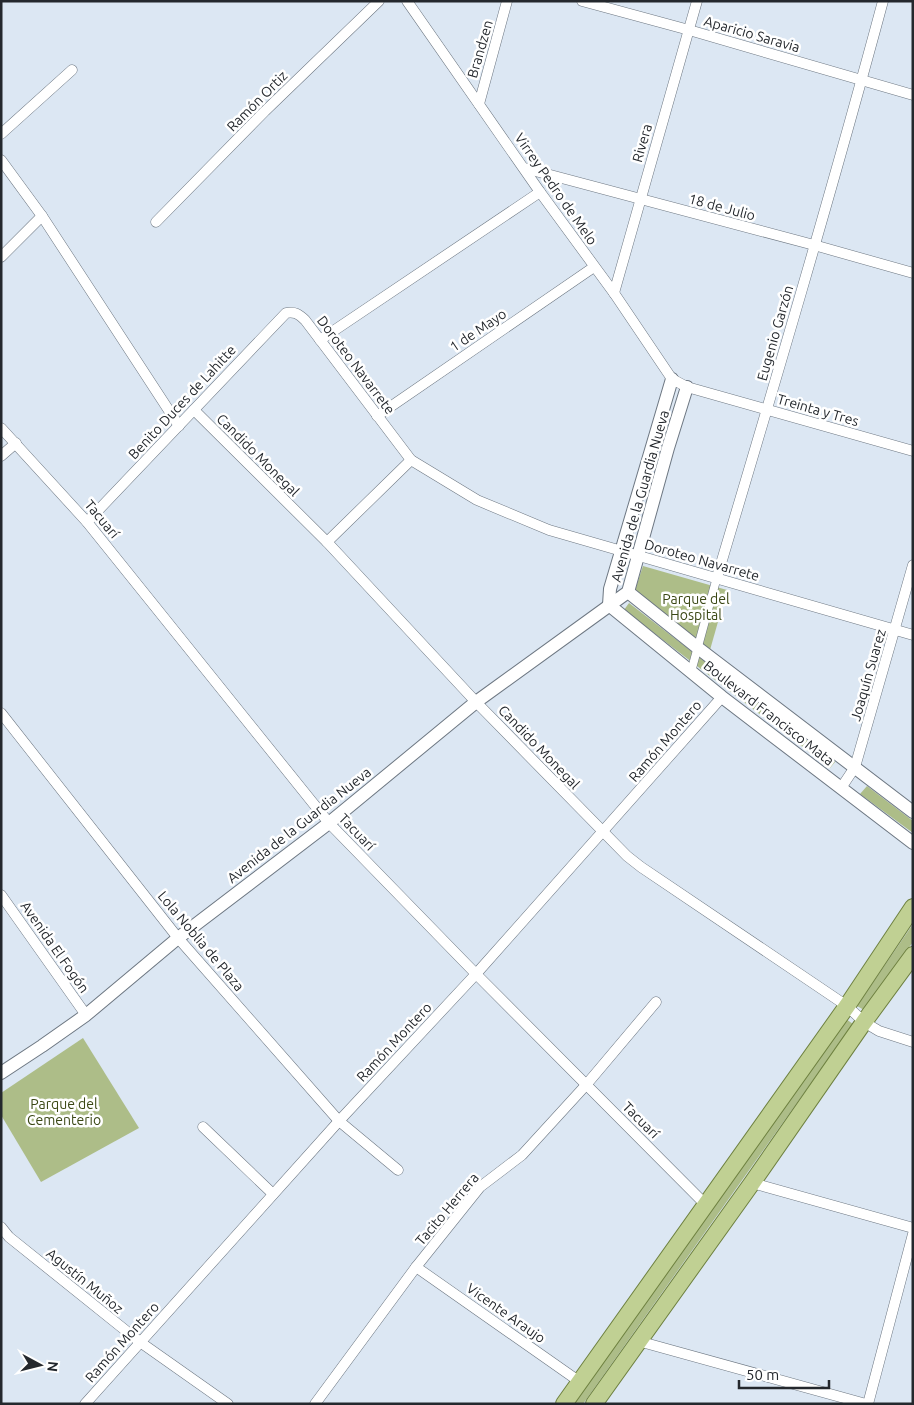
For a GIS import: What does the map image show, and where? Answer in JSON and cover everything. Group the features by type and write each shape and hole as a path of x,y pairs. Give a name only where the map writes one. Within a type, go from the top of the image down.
{"main road":[{"path":"564,1404 847,1006 913,908"},
{"path":"594,1404 864,1022 913,956"}],"street":[{"name":"Ramón Ortiz","path":"156,222 265,111 379,1"},
{"name":"Virrey Pedro de Melo","path":"407,1 540,192 614,293 672,379 687,387"},
{"name":"Brandzen","path":"479,104 507,1"},
{"name":"Aparicio Saravia","path":"582,1 913,95"},
{"name":"Rivera","path":"614,293 698,1"},
{"name":"Eugenio Garzón","path":"691,672 862,80 883,1"},
{"path":"1,134 72,70"},
{"path":"1,160 42,216 179,426"},
{"name":"18 de Julio","path":"524,168 913,273"},
{"path":"320,340 540,192"},
{"path":"1,256 42,216"},
{"name":"1 de Mayo","path":"377,416 594,267"},
{"name":"Benito Duces de Lahitte","path":"88,522 286,313 293,312 301,315"},
{"name":"Doroteo Navarrete","path":"301,315 411,460 476,500 549,530 913,635"},
{"name":"Avenida de la Guardia Nueva","path":"609,605 610,589 672,379"},
{"name":"Treinta y Tres","path":"687,387 913,451"},
{"name":"Avenida de la Guardia Nueva","path":"4,1073 86,1015 178,938 329,823 476,702 628,592 687,387"},
{"name":"Candido Monegal","path":"194,410 326,542 476,702 627,856 847,1006 864,1022 879,1031 913,1042"},
{"name":"Tacuarí","path":"1,428 88,522 329,823 705,1204"},
{"path":"1,456 16,443"},
{"path":"326,542 411,460"},
{"name":"Joaquín Suarez","path":"841,788 855,767 913,565"},
{"name":"Boulevard Francisco Mata","path":"628,592 698,648 913,812"},
{"name":"Boulevard Francisco Mata","path":"609,605 722,697 913,843"},
{"name":"Ramón Montero","path":"85,1404 339,1121 476,974 604,832 722,697"},
{"name":"Lola Noblia de Plaza","path":"1,713 178,938 339,1121 398,1170"},
{"name":"Avenida El Fogón","path":"1,895 86,1015"},
{"name":"Tacito Herrera","path":"315,1404 416,1267 480,1188 522,1155 586,1085 656,1002"},
{"path":"204,1127 273,1194"},
{"path":"752,1183 913,1228"},
{"name":"Agustín Muñoz","path":"1,1227 9,1236 140,1342 228,1404"},
{"path":"638,1341 867,1404 913,1234"},
{"path":"1,1245 9,1236"},
{"name":"Vicente Araujo","path":"416,1267 580,1382"}],"green space":[{"name":"Parque del Hospital","path":"643,566 727,590 710,650 635,590"},
{"path":"629,603 835,762 830,768 624,610"},
{"path":"867,786 913,821 913,833 860,794"},
{"path":"913,924 913,942 864,1010 857,1006"},
{"path":"846,1019 853,1024 583,1404 573,1404"},
{"name":"Parque del Cementerio","path":"83,1038 139,1128 41,1182 1,1115 1,1093"}]}
